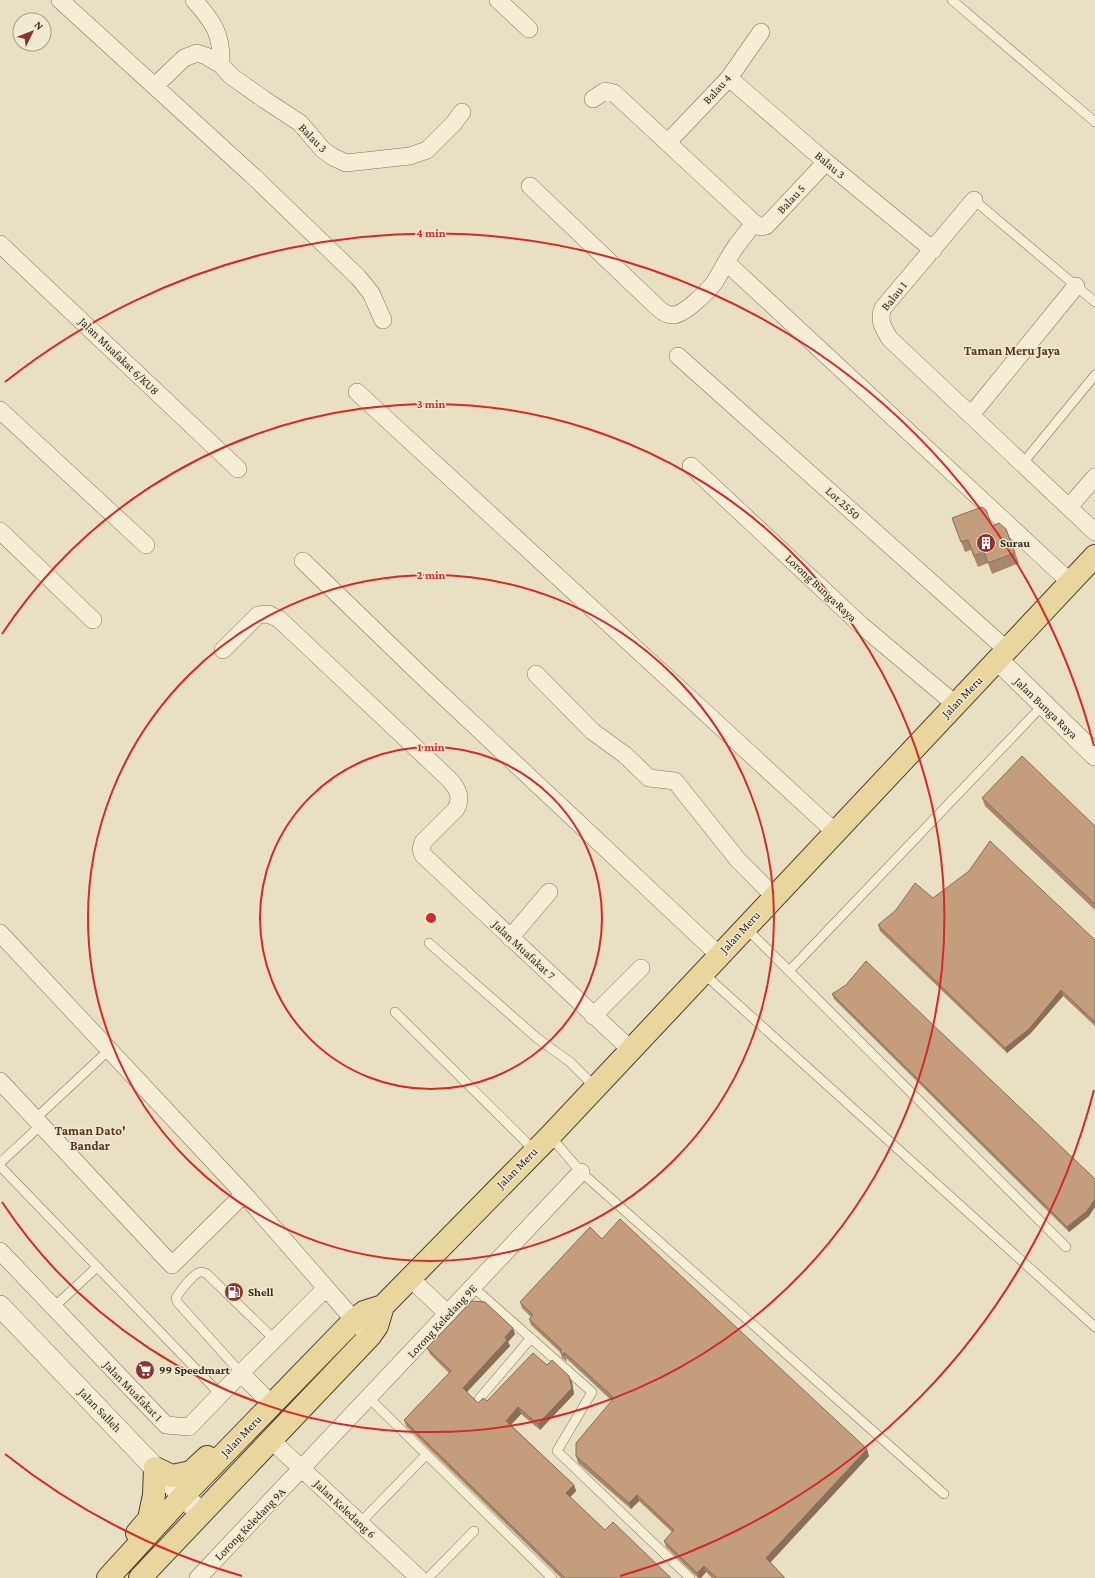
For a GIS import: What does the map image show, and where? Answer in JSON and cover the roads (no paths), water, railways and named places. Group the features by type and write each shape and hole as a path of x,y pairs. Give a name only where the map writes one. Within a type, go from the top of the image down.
{"main road":[{"name":"Jalan Meru","path":"140,1578 370,1336 377,1326 383,1306 534,1150 550,1136 630,1049 1095,556"},
{"name":"Jalan Meru","path":"111,1575 183,1496 354,1320 364,1312 383,1306"},
{"path":"111,1575 126,1544 149,1519 154,1496 155,1468 172,1476 190,1472 230,1436 251,1425"}],"street":[{"path":"60,0 247,171 358,277 371,292 383,320"},
{"path":"194,0 207,15 219,36 221,65"},
{"path":"498,0 529,29"},
{"name":"Balau 4","path":"668,142 729,78 761,32"},
{"name":"Balau 3","path":"155,86 184,58 197,53 206,56 221,65 231,76 300,123 323,150 346,163 410,156 427,150 454,123 462,112"},
{"name":"Balau 3","path":"729,78 826,162 933,250"},
{"path":"530,186 585,240 663,312 673,315 683,312 713,284 736,246 754,223 614,93 605,91 593,99"},
{"name":"Balau 5","path":"754,223 760,227 766,226 826,162"},
{"name":"Balau 1","path":"974,200 883,308 880,316 883,328 890,338 1095,532"},
{"name":"Jalan Muafakat 6/KU8","path":"0,244 238,469"},
{"path":"726,262 1070,582"},
{"path":"971,415 1076,286"},
{"name":"Lot 2550","path":"678,356 1002,655"},
{"path":"357,392 835,832"},
{"path":"0,410 146,545"},
{"name":"Lorong Bunga Raya","path":"690,466 861,625 955,704"},
{"path":"1069,507 1095,477"},
{"path":"0,531 94,620"},
{"path":"303,561 429,684 719,955"},
{"name":"Jalan Muafakat 7","path":"223,650 258,615 268,614 279,619 451,781 457,789 459,798 458,804 456,809 423,842 421,849 423,855 593,1016 630,1049"},
{"name":"Jalan Bunga Raya","path":"1002,655 1043,705 1095,755"},
{"path":"536,674 592,731 625,755 649,778 675,781 738,860 774,896"},
{"path":"510,938 549,892"},
{"path":"0,933 244,1194 354,1320 370,1336"},
{"path":"593,1016 641,968"},
{"path":"0,1081 172,1265 244,1194"},
{"name":"Lorong Keledang 9E","path":"302,1469 581,1172"},
{"name":"Jalan Muafakat 1","path":"0,1251 166,1425 189,1427 274,1339 326,1288"},
{"path":"410,1278 448,1314"},
{"name":"Jalan Salleh","path":"0,1306 155,1468 201,1513"},
{"path":"241,1373 271,1404"},
{"name":"Jalan Keledang 6","path":"270,1440 419,1578"},
{"name":"Lorong Keledang 9A","path":"198,1578 302,1469"}],"lane":[{"path":"952,0 1095,122"},
{"name":"Balau 1","path":"974,200 1095,302"},
{"path":"1022,463 1095,375"},
{"path":"789,971 1043,705"},
{"path":"745,927 1066,1247"},
{"path":"429,943 537,1038 570,1062 595,1087"},
{"path":"702,973 1095,1327"},
{"path":"394,1012 534,1150"},
{"path":"110,1050 38,1122 0,1164 220,1394"},
{"path":"550,1136 581,1172 944,1494"},
{"path":"54,1307 97,1267"},
{"path":"241,1373 178,1303 176,1298 178,1293 198,1272 207,1274 274,1339"},
{"path":"473,1287 592,1392 557,1451 690,1578"},
{"path":"479,1399 531,1338"},
{"path":"369,1398 552,1578"},
{"path":"360,1523 426,1455"},
{"path":"428,1578 474,1531"}],"place":[{"name":"Surau","path":"986,543"},
{"name":"Shell","path":"234,1292"},
{"name":"99 Speedmart","path":"145,1370"}],"district":[{"name":"Taman Meru Jaya","path":"1012,350"},
{"name":"Taman Dato' Bandar","path":"90,1138"}]}
